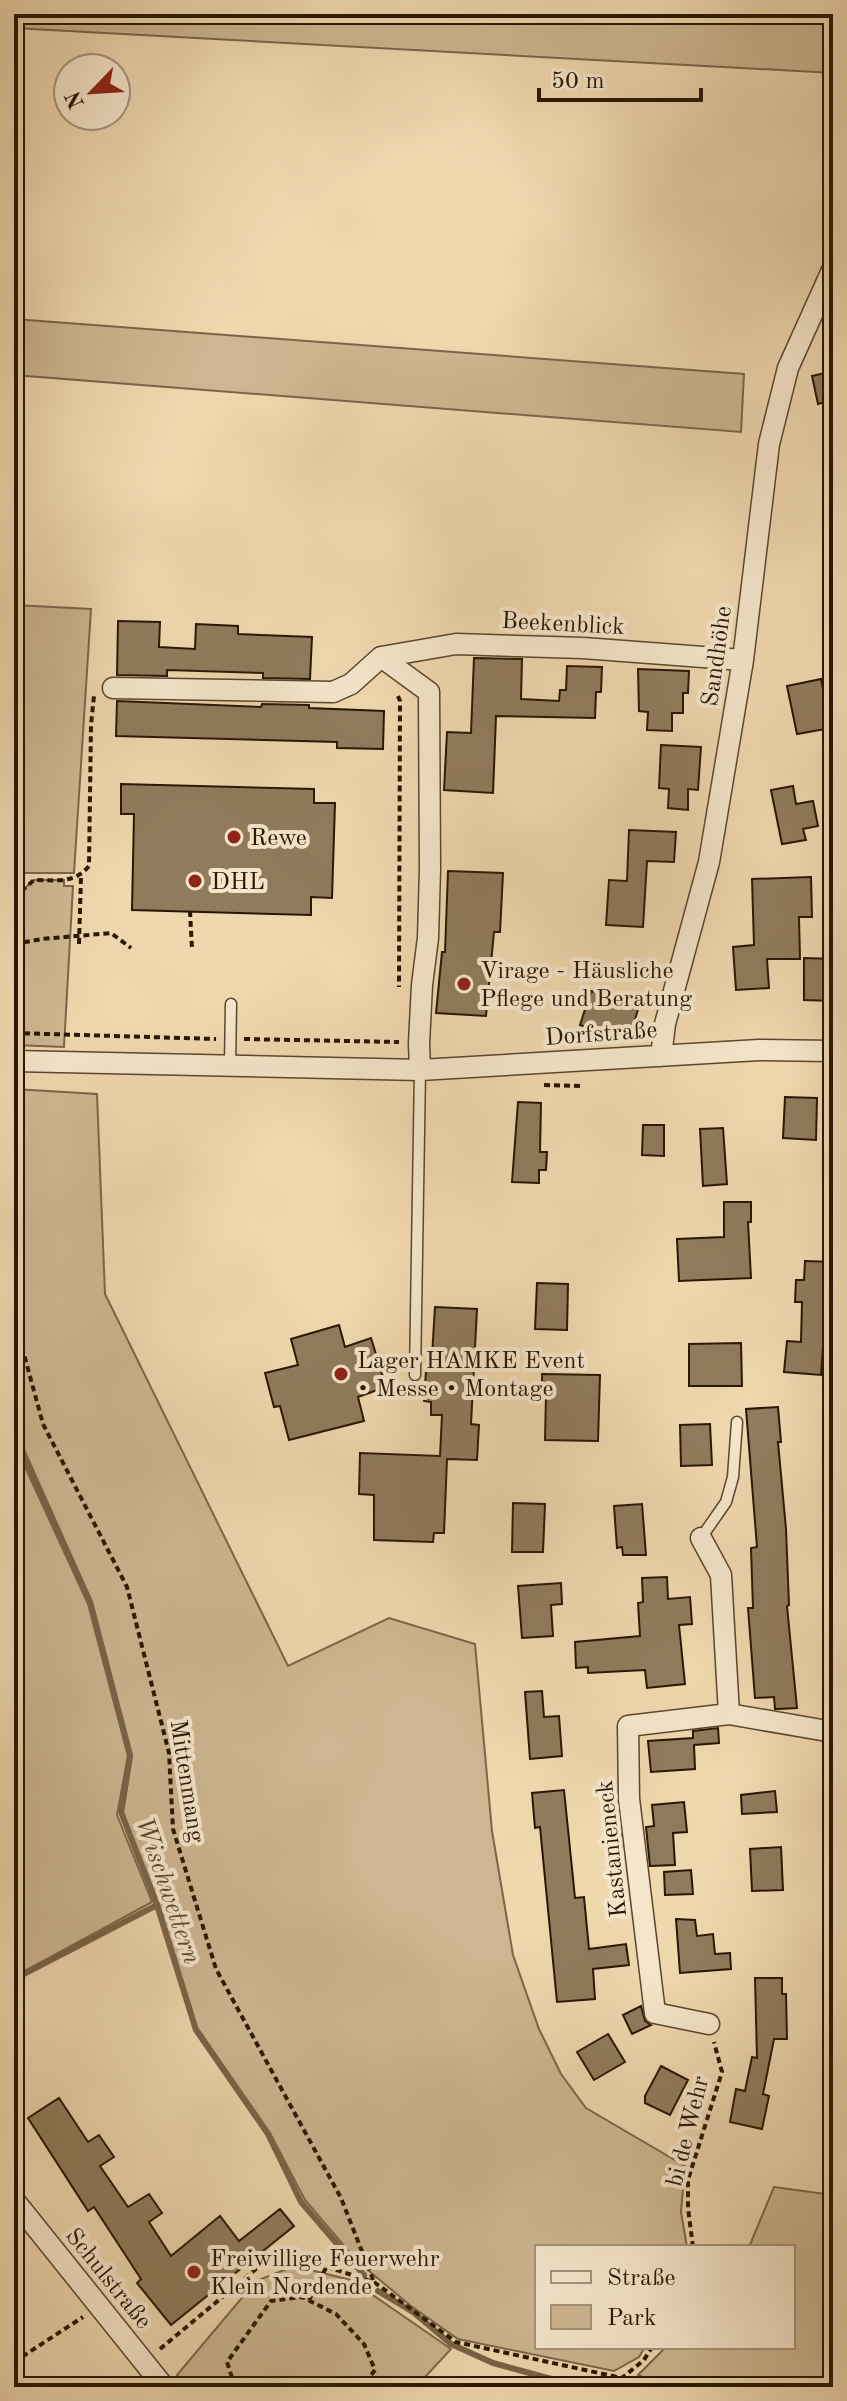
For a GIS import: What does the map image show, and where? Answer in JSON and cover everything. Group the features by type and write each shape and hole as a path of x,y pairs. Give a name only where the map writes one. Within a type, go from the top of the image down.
{"street":[{"name":"Sandhöhe","path":"661,1056 665,1024 709,862 743,660 769,444 788,368 833,268"},
{"name":"Beekenblick","path":"381,657 456,644 583,648 743,660"},
{"path":"113,688 333,692 351,684 381,657 429,692 430,869 420,1070"},
{"name":"Dorfstraße","path":"14,1061 420,1070 759,1050 833,1051"},
{"path":"701,1538 721,1575 729,1714"},
{"name":"Kastanieneck","path":"709,2024 655,2013 629,1799 628,1726 729,1714 833,1732"},
{"name":"Schulstraße","path":"14,2200 164,2387"}],"lane":[{"path":"230,1066 231,1004"},
{"path":"415,1375 420,1070"},
{"path":"701,1538 726,1502 733,1477 737,1422"}],"path":[{"path":"79,944 81,876 89,866 93,700 97,687 113,688"},
{"path":"395,690 400,701 399,996"},
{"path":"14,898 34,880 64,880 81,876"},
{"path":"190,911 192,949"},
{"path":"14,944 111,933 131,948"},
{"path":"14,1033 419,1043"},
{"name":"Mittenmang","path":"14,1318 43,1424 127,1587 169,1753 173,1829 216,1969 341,2198 374,2282"},
{"name":"bi de Wehr","path":"693,2245 688,2180 722,2072 709,2024"},
{"path":"144,2363 256,2269 289,2255 374,2282 456,2342 622,2378 644,2360 651,2349"},
{"path":"309,2300 327,2266"},
{"path":"235,2387 227,2362 271,2301 302,2297 336,2314 364,2344 375,2370 362,2387"},
{"path":"14,2362 98,2307"}],"green space":[{"path":"14,14 833,14 833,73 14,28"},
{"path":"14,319 744,374 741,432 14,375"},
{"path":"14,605 91,609 74,873 14,873"},
{"path":"34,880 64,880 64,886 73,886 64,1047 14,1045 14,898"},
{"path":"14,1089 97,1094 105,1294 288,1666 389,1618 475,1644 492,1831 513,1955 539,2029 561,2074 586,2108 685,2166 681,2212 687,2245 535,2245 535,2349 644,2349 639,2357 614,2371 458,2339 411,2306 357,2261 305,2200 270,2133 196,2026 159,1904 123,1813 132,1756 92,1602 14,1427"},
{"path":"14,1443 88,1604 128,1756 117,1815 152,1902 14,1977"},
{"path":"774,2187 833,2195 833,2387 667,2387 638,2375 664,2349 795,2349 795,2245 750,2245"},
{"path":"294,2266 351,2280 451,2349 416,2387 187,2387 177,2375 256,2281"}],"building":[{"path":"833,371 833,400 818,404 812,376"},
{"path":"118,621 160,622 159,647 195,649 196,624 238,626 238,634 312,637 310,679 263,678 263,673 167,670 167,676 117,675"},
{"path":"474,658 522,659 521,699 559,701 560,690 566,690 567,666 602,667 601,692 596,692 595,718 496,716 493,793 444,790 447,732 471,733"},
{"path":"638,669 689,671 688,693 683,693 683,713 672,713 672,731 647,730 648,712 639,711"},
{"path":"821,679 831,728 797,734 787,686"},
{"path":"117,701 261,707 262,704 309,705 309,708 384,711 383,749 337,748 337,742 116,736"},
{"path":"661,745 701,747 698,790 688,789 688,810 668,808 669,789 659,788"},
{"name":"Rewe","path":"121,784 314,789 314,803 335,803 332,898 311,897 311,915 132,910 134,814 121,814"},
{"path":"793,786 796,804 813,801 818,826 803,829 806,840 782,844 771,790"},
{"path":"629,830 676,832 674,862 647,861 643,927 606,925 609,880 627,881"},
{"path":"448,871 503,873 500,932 494,932 486,1016 436,1013 442,952 445,952"},
{"path":"811,877 812,917 799,917 800,959 767,959 769,988 736,990 733,947 754,945 752,879"},
{"path":"804,958 833,959 833,1001 804,1000"},
{"path":"591,991 639,1006 629,1040 580,1025"},
{"path":"785,1097 817,1098 816,1140 783,1138"},
{"path":"518,1102 541,1103 540,1152 547,1152 546,1170 539,1170 539,1183 512,1182"},
{"path":"643,1125 664,1125 664,1156 642,1155"},
{"path":"723,1128 727,1184 703,1186 700,1129"},
{"path":"724,1202 751,1202 751,1222 748,1222 751,1278 679,1281 677,1239 724,1237"},
{"path":"805,1261 833,1262 833,1318 825,1318 821,1375 784,1372 787,1341 801,1342 802,1302 795,1302 796,1280 804,1280"},
{"path":"537,1283 568,1284 567,1330 535,1329"},
{"path":"435,1307 477,1309 471,1424 479,1425 477,1460 447,1459 444,1533 434,1533 433,1542 374,1540 374,1495 359,1494 360,1453 440,1456 442,1415 431,1415 431,1402 424,1401 427,1356 432,1356"},
{"name":"Lager HAMKE Event • Messe • Montage","path":"339,1325 345,1347 371,1338 386,1387 358,1397 364,1421 289,1440 280,1406 274,1407 265,1373 298,1365 291,1339"},
{"path":"741,1343 742,1386 689,1386 689,1344"},
{"path":"542,1374 600,1375 598,1441 545,1440 546,1395 542,1395"},
{"path":"778,1407 786,1529 787,1606 797,1708 775,1709 774,1697 755,1698 748,1608 753,1608 751,1548 757,1547 746,1409"},
{"path":"710,1424 712,1465 681,1466 680,1425"},
{"path":"513,1503 545,1504 543,1552 512,1552"},
{"path":"642,1504 646,1555 623,1555 622,1547 617,1548 614,1506"},
{"path":"667,1577 668,1599 690,1597 692,1624 679,1625 685,1684 647,1688 645,1670 588,1673 588,1667 576,1668 575,1642 640,1636 638,1603 643,1602 642,1578"},
{"path":"561,1583 562,1604 551,1605 553,1636 522,1638 518,1586"},
{"path":"542,1691 544,1717 559,1716 562,1756 530,1759 525,1692"},
{"path":"718,1728 719,1743 694,1745 695,1769 651,1772 648,1741 693,1738 693,1731"},
{"path":"564,1790 575,1898 584,1897 589,1949 626,1944 629,1965 593,1969 595,1999 557,2002 540,1827 535,1828 532,1793"},
{"path":"775,1791 777,1812 742,1814 741,1795"},
{"path":"684,1802 687,1832 673,1833 675,1865 650,1866 646,1827 654,1826 652,1805"},
{"path":"620,1829 622,1849 609,1850 607,1830"},
{"path":"781,1847 783,1890 752,1891 750,1849"},
{"path":"691,1870 693,1894 665,1895 664,1872"},
{"path":"676,1919 695,1920 697,1936 713,1934 715,1954 730,1953 731,1969 680,1973"},
{"path":"755,1978 782,1978 782,1994 786,1994 787,2039 774,2039 763,2094 769,2096 762,2129 730,2122 736,2089 745,2091 752,2057 757,2058"},
{"path":"641,2006 645,2021 651,2025 632,2034 623,2015"},
{"path":"608,2034 625,2062 594,2080 577,2052"},
{"path":"661,2066 688,2080 670,2115 645,2103 645,2096"},
{"path":"59,2098 88,2142 99,2135 114,2157 100,2166 128,2207 149,2194 162,2213 149,2222 171,2256 220,2216 239,2241 280,2209 294,2226 171,2325 137,2283 141,2279 94,2207 88,2211 28,2118"}],"waterway":[{"name":"Wischwettern","path":"14,1436 90,1602 130,1755 121,1812 157,1905 196,2030 268,2134 301,2202 364,2275"},
{"path":"14,1979 157,1905"},
{"name":"Wischwettern","path":"378,2291 413,2312 451,2344 493,2363 555,2380 608,2385 651,2383 661,2387"}],"place":[{"name":"Rewe","path":"234,837"},
{"name":"DHL","path":"195,881"},
{"name":"Virage - Häusliche Pflege und Beratung","path":"464,984"},
{"name":"Lager HAMKE Event • Messe • Montage","path":"341,1374"},
{"name":"Freiwillige Feuerwehr Klein Nordende","path":"194,2272"}]}
